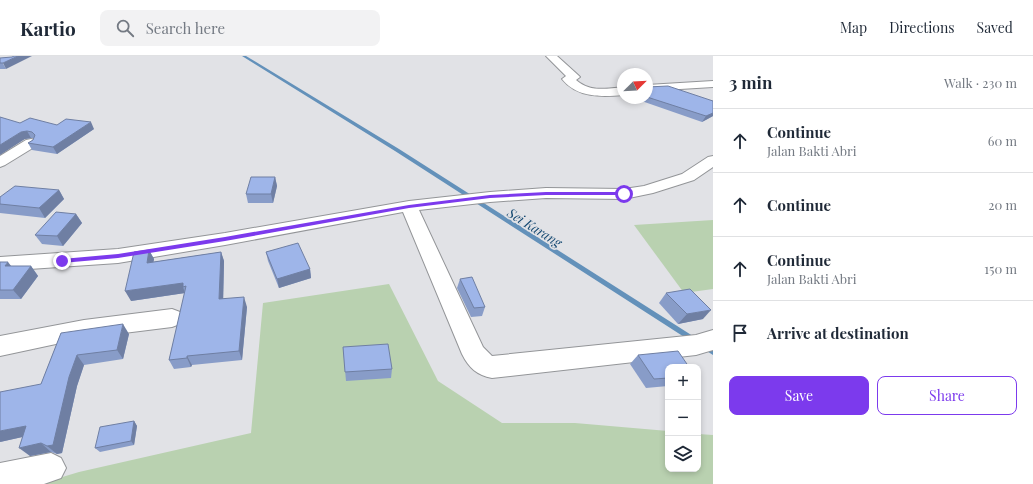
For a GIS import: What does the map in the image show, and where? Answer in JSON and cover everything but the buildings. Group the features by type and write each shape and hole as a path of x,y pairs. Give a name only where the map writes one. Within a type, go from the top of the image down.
{"street":[{"path":"551,56 574,77 568,79 570,82 585,91 600,93 617,92"},
{"path":"653,88 713,84"},
{"path":"0,162 31,143"},
{"path":"0,264 118,256 225,239 409,206 490,197 546,193 624,194 647,190 688,176 713,160"},
{"path":"409,206 474,354 485,366 492,367 705,343"},
{"path":"0,346 84,329 172,318"},
{"path":"0,478 50,468"}],"green space":[{"path":"713,220 713,289 684,293 634,225"},
{"path":"389,284 438,381 502,423 575,423 665,431 665,472 701,472 701,434 713,435 713,484 39,484 79,472 251,433 263,303"}],"waterway":[{"name":"Sei Karang","path":"244,56 397,150 694,340"},
{"name":"Sei Karang","path":"704,346 713,352"}],"route":[{"path":"62,261 118,256 225,239 323,220 409,206 490,197 546,193 624,194"}]}
